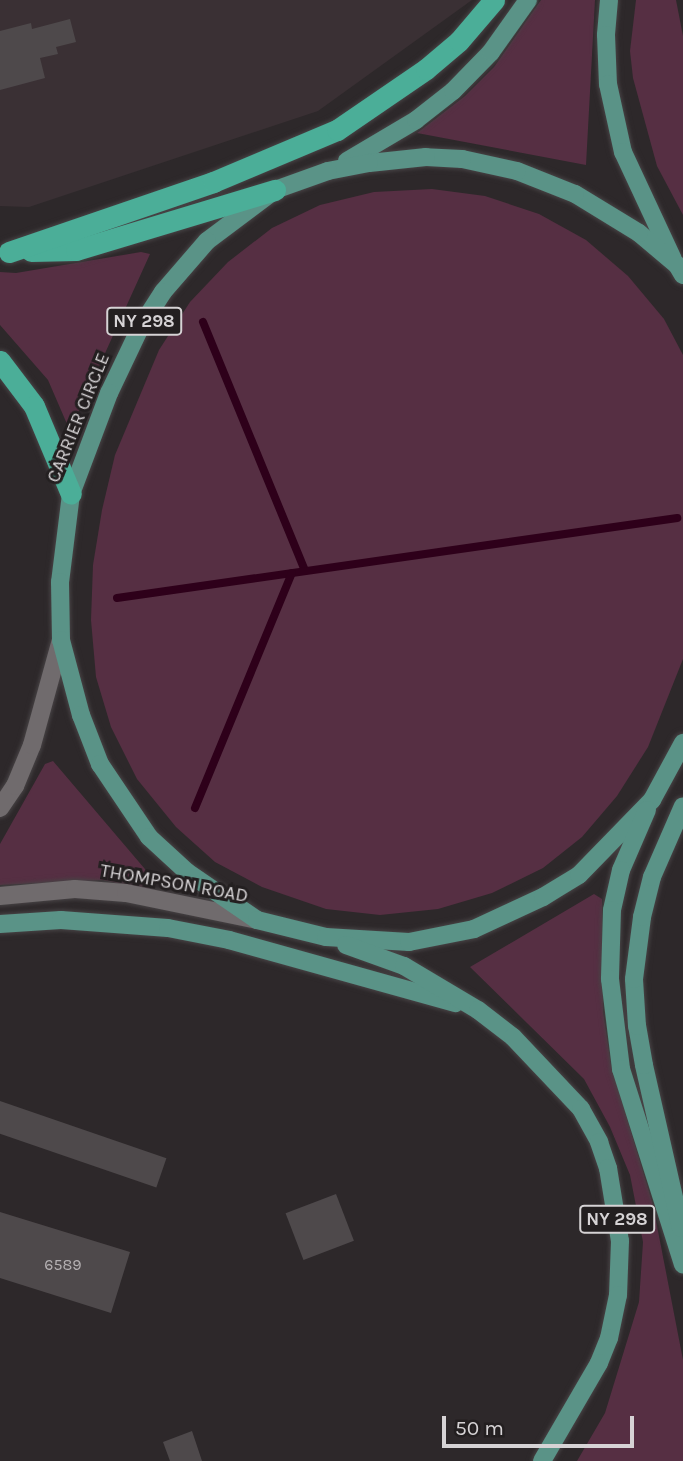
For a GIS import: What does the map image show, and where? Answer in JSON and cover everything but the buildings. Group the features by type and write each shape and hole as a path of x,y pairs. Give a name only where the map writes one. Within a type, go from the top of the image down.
{"highway":[{"path":"5,251 214,182 303,147 337,130 426,69 459,41 494,0"},
{"path":"5,251 76,250 275,190"},
{"path":"0,361 34,406 71,494"}],"main road":[{"name":"NY 298","path":"328,171 378,145 453,91 491,52 528,0"},
{"path":"609,0 606,35 607,84 623,152 680,270"},
{"name":"CARRIER CIRCLE","path":"680,270 639,233 575,194 517,171 462,159 426,157 328,171 275,190 207,241 163,292 141,326 109,393 71,494 60,582 61,640 81,715 100,764 149,837 187,872 257,920 326,937 409,942 474,929 543,897 579,875 652,800 683,743"},
{"name":"NY 298","path":"652,800 621,870 612,910 610,979 621,1069 683,1264"},
{"path":"683,806 652,877 642,917 634,979 637,1026 644,1065 683,1238"},
{"path":"0,924 61,920 168,928 229,940 478,1010"},
{"name":"NY 298","path":"326,937 404,966 478,1010 513,1037 581,1109 608,1168 620,1241 618,1295 609,1338 599,1363 542,1461"}],"street":[{"path":"0,808 15,786 32,745 61,640"},
{"name":"THOMPSON ROAD","path":"0,895 64,890 126,893 257,920"}],"shaded area":[{"path":"0,0 472,0 318,111 29,207 0,206"},
{"path":"541,0 595,0 586,165 417,133 465,96 494,67"},
{"path":"636,0 676,0 683,36 683,215 657,166 633,78 630,51"},
{"path":"432,189 485,196 539,214 586,240 628,276 664,319 683,355 683,659 648,747 617,796 582,837 543,868 492,893 438,909 380,915 326,909 262,887 215,862 176,827 137,779 111,727 96,677 91,620 93,565 115,455 159,350 190,302 228,262 272,228 320,205 374,192"},
{"path":"141,252 150,254 72,426 67,424 48,380 0,325 0,272 16,273"},
{"path":"53,761 156,882 148,890 103,880 0,885 0,844 45,764"},
{"path":"594,894 602,899 603,1011 611,1065 653,1205 683,1360 683,1461 577,1461 605,1413 639,1302 643,1242 630,1175 610,1127 584,1079 470,967"}],"waterway":[{"path":"203,322 305,571"},
{"path":"117,598 677,518"},
{"path":"195,808 292,573"}]}
